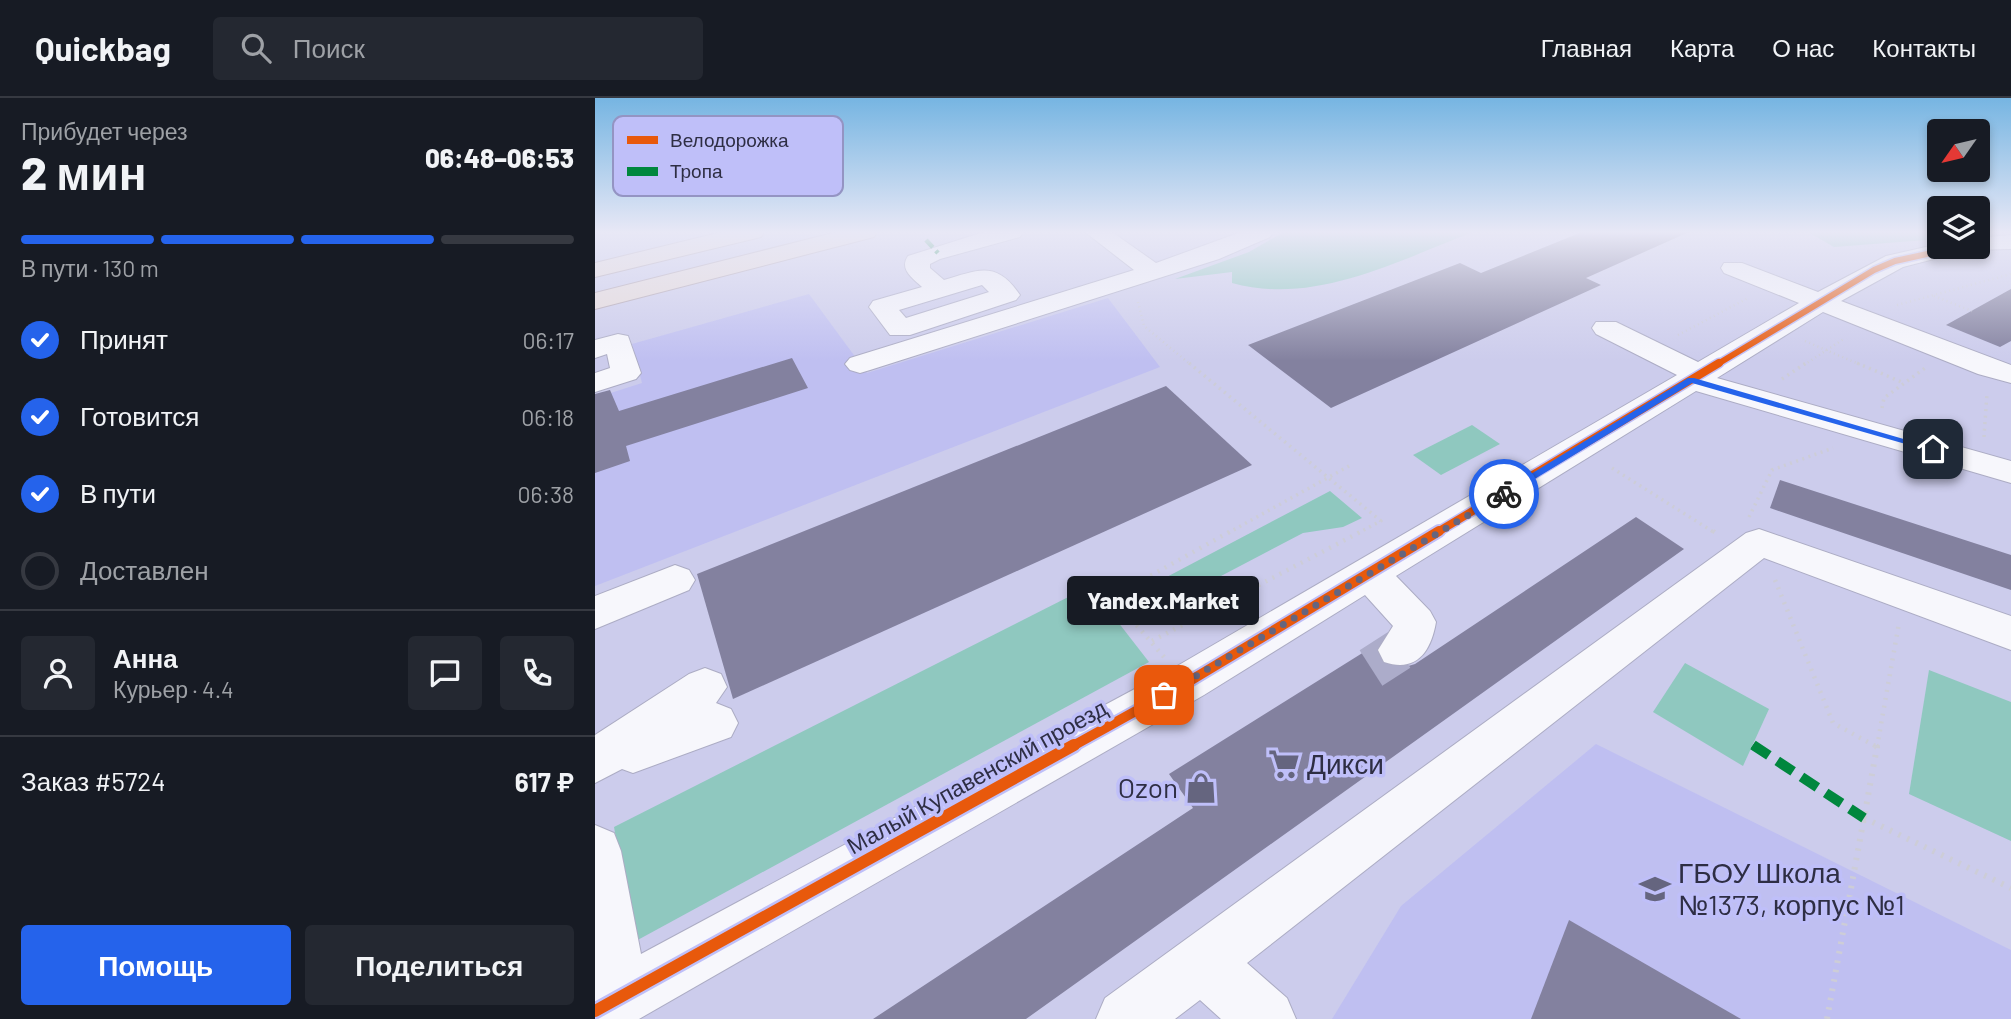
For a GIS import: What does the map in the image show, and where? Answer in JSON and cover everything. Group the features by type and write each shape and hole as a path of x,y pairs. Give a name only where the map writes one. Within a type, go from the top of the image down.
{"highway":[{"path":"595,301 697,275"}],"street":[{"path":"923,275 952,302"},
{"path":"860,363 952,302 1146,275"},
{"path":"1741,275 1771,301 1780,326"},
{"path":"1752,275 1947,351 2003,366"},
{"name":"Малый Купавенский проезд","path":"603,1009 1176,689 1869,275"},
{"path":"1606,328 1695,377 2011,472"},
{"path":"595,349 618,342 626,373 595,383"},
{"path":"1126,1019 1753,548 1905,595 2011,633"},
{"path":"1370,575 1415,622 1412,637 1399,650"},
{"path":"595,613 675,580"},
{"path":"595,764 710,705"},
{"path":"595,851 603,1009"},
{"path":"1201,962 1266,1019"}],"path":[{"path":"1143,276 1144,326 1328,477 1381,521 1152,641 1120,606 1132,586 1328,477 1349,466"},
{"path":"1933,295 1972,310"},
{"path":"1650,350 1749,298"},
{"path":"1780,326 1905,383"},
{"path":"1882,409 1884,398 1947,351"},
{"path":"1983,438 2003,366"},
{"path":"1835,448 1772,470 1749,516 1753,548 1833,723 1877,747"},
{"path":"1612,468 1753,548"},
{"path":"1828,1019 1905,595"},
{"path":"1864,818 2011,888"}],"shaded area":[{"path":"809,294 867,373 1108,298 1160,367 595,586 595,398 642,383 632,344"},
{"name":"ГБОУ Школа №1373, корпус №1","path":"1596,744 2011,950 2011,1019 1332,1019 1401,906"}],"green space":[{"path":"1186,275 1208,275 1175,279"},
{"path":"1232,275 1361,275 1324,285 1294,289 1263,289 1232,283"},
{"path":"1472,425 1500,444 1441,475 1413,455"},
{"path":"1330,491 1362,518 1343,527 1303,533 1160,608 1161,580"},
{"path":"1090,586 1149,662 634,942 614,827"},
{"path":"1685,663 1769,709 1743,766 1653,712"},
{"path":"1929,670 2011,702 2011,841 1909,794"}],"building":[{"path":"1429,275 1593,275 1586,278 1601,285 1331,408 1248,345"},
{"path":"2011,289 2011,341 2000,347 1946,325"},
{"path":"792,358 808,388 626,446 630,461 595,473 595,394 610,390 619,411"},
{"path":"1166,386 1252,465 733,699 697,574"},
{"path":"1780,480 2011,555 2011,590 1770,508"},
{"path":"1636,517 1684,549 1026,1019 873,1019 1193,808 1169,774 1380,642 1376,651 1383,665 1405,667 1415,664"},
{"path":"1569,920 1741,1019 1531,1019"}],"tunnel":[{"path":"1371,668 1399,650"}],"marked path":[{"path":"1753,745 1864,818"}],"cycle path":[{"path":"595,1011 1188,682 1866,275"}],"way so far":[{"path":"1164,695 1504,494"}],"place":[{"name":"Yandex.Market","path":"1164,695"},
{"name":"Дикси","path":"1284,764"},
{"name":"Ozon","path":"1201,788"},
{"name":"ГБОУ Школа №1373, корпус №1","path":"1655,889"}],"route":[{"path":"1504,494 1691,380 1933,449"}]}
